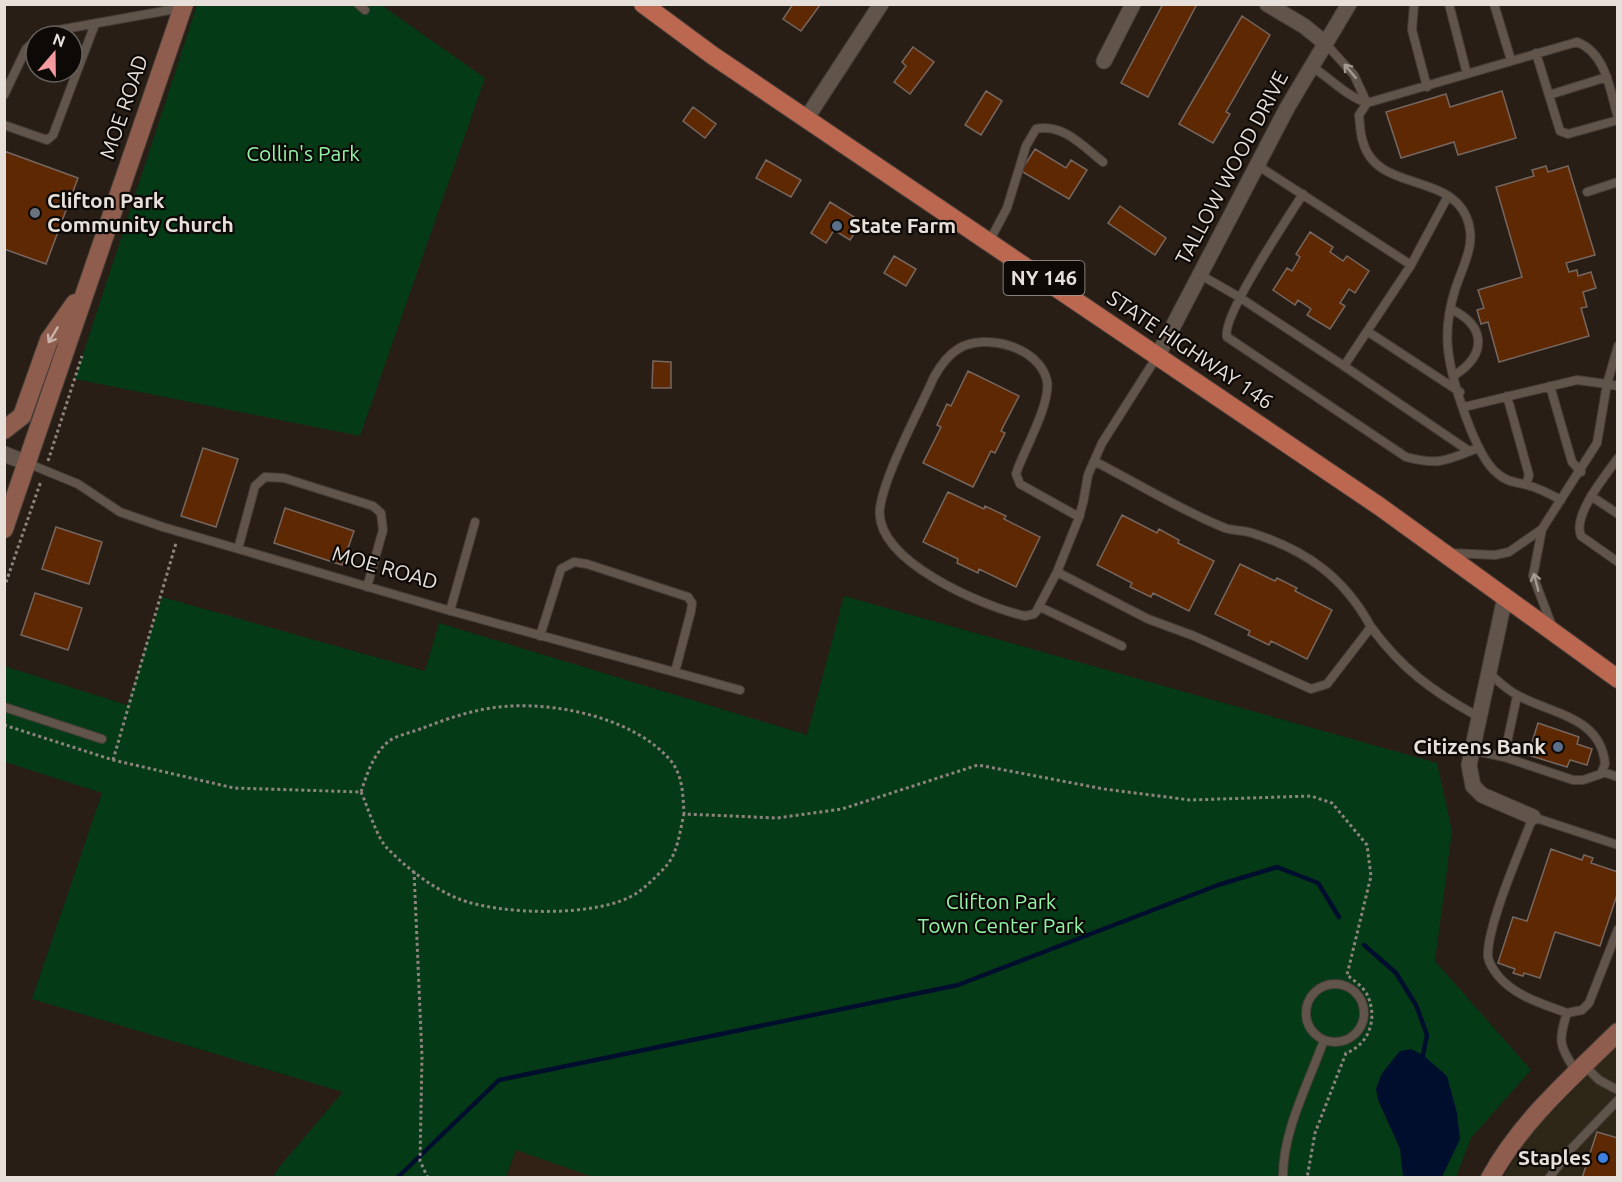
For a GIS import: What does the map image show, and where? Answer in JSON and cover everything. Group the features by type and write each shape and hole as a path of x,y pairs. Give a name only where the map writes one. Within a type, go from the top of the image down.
{"main road":[{"name":"STATE HIGHWAY 146","path":"643,4 806,119 1158,355 1443,553 1617,680"}],"street":[{"path":"806,119 881,4"},
{"path":"1104,60 1133,4"},
{"path":"1267,4 1304,26 1325,43"},
{"name":"TALLOW WOOD DRIVE","path":"1158,355 1257,165 1311,66 1349,4"},
{"name":"MOE ROAD","path":"4,529 183,6"},
{"path":"4,430 18,422 22,416 50,340 86,287"},
{"path":"4,454 27,463"},
{"path":"1505,597 1477,717 1469,765 1473,786 1494,802 1533,817"},
{"path":"1490,1178 1504,1154 1533,1116 1617,1032"}],"lane":[{"path":"1414,4 1412,30 1427,87"},
{"path":"1449,4 1467,74"},
{"path":"1494,4 1511,60"},
{"path":"84,26 183,6"},
{"path":"4,125 47,140 53,135 95,24"},
{"path":"1311,66 1352,96 1367,103 1427,87 1511,60 1536,53 1577,42 1589,46 1597,55 1606,77 1617,119 1568,134 1560,130 1536,53"},
{"path":"1325,43 1354,75 1367,103"},
{"path":"4,95 24,53"},
{"path":"1549,95 1606,77"},
{"path":"1367,103 1359,115 1363,144 1373,161 1388,174 1448,196 1466,215 1472,244 1451,309 1448,350 1464,408 1484,462 1507,481 1526,485 1561,500"},
{"path":"989,242 1007,208 1026,146 1036,129 1044,127 1064,132 1103,162"},
{"path":"1257,165 1410,265"},
{"path":"1587,192 1617,182"},
{"path":"1303,194 1239,297 1226,331 1227,337 1406,458 1431,463 1478,448"},
{"path":"1344,366 1410,265 1448,196"},
{"path":"1199,274 1239,297 1469,451"},
{"path":"1451,309 1468,322 1477,333 1479,343 1476,356 1469,366 1455,375"},
{"path":"1367,331 1460,392"},
{"path":"1079,517 1020,484 1017,478 1018,468 1047,395 1047,381 1043,369 1028,353 1006,345 977,343 960,348 942,364 934,377 891,473 880,508 881,519 894,545 912,563 958,591 1025,616 1034,614 1040,607 1057,572 1079,517 1088,475 1094,461 1158,355"},
{"path":"1443,553 1495,555 1509,552 1542,529 1581,472 1597,443 1607,384 1617,346"},
{"path":"1464,408 1577,380 1617,386"},
{"path":"1550,386 1572,462 1581,472"},
{"path":"1507,396 1528,475 1526,485"},
{"path":"1617,458 1591,496 1579,531 1581,536 1617,562"},
{"path":"1094,461 1227,528 1259,535 1310,559 1342,584 1360,606 1371,627 1392,655 1414,676 1477,717"},
{"name":"MOE ROAD","path":"27,463 78,484 120,512 179,531 450,611 740,690"},
{"path":"238,549 255,486 265,477 284,478 373,506 381,513 383,530 367,587"},
{"path":"1591,496 1617,514"},
{"path":"450,611 474,522"},
{"path":"1542,529 1533,576 1555,633"},
{"path":"540,636 561,569 574,562 587,564 688,597 692,603 691,611 675,672"},
{"path":"1057,572 1157,623 1194,636 1311,689 1327,684 1371,627"},
{"path":"1040,607 1122,646"},
{"path":"1488,673 1517,696 1583,724 1596,736 1601,746 1605,764 1603,772"},
{"path":"1504,757 1517,696"},
{"path":"4,707 102,739"},
{"path":"1471,750 1504,757 1573,780 1583,780 1603,772 1617,777"},
{"path":"1617,845 1533,817 1490,937 1488,959 1497,975 1509,987 1527,998 1567,1013 1582,1010 1589,1003 1617,929"},
{"path":"1329,985 1346,986 1361,1000 1364,1019 1353,1036 1344,1041 1324,1040 1310,1028 1307,1020 1308,1002 1320,988 1329,985"},
{"path":"1567,1013 1560,1036 1561,1046 1580,1069 1617,1090"},
{"path":"1283,1178 1283,1166 1292,1129 1324,1040"},
{"path":"1549,1178 1572,1148 1617,1100"}],"path":[{"path":"113,760 163,594 179,531"},
{"path":"533,706 584,712 637,733 672,762 682,784 684,814 676,846 668,864 636,894 602,905 549,912 496,909 459,899 430,884 386,848 361,792 369,765 390,741 481,709 533,706"},
{"path":"4,725 113,760 234,788 361,792"},
{"path":"684,814 777,818 842,808 978,765 1104,789 1190,800 1311,796 1332,803 1367,845 1371,876 1347,975 1369,997 1372,1015 1366,1037 1357,1049 1346,1053 1315,1133 1307,1178"},
{"path":"414,871 422,1057 420,1161 428,1178"}],"shaded area":[{"path":"1617,1045 1617,1177 1503,1178 1529,1135"},
{"path":"516,1150 596,1177 506,1178"}],"green space":[{"name":"Collin's Park","path":"197,5 381,5 485,78 360,436 75,379"},
{"name":"Clifton Park Town Center Park","path":"844,596 1437,763 1452,831 1435,961 1531,1070 1471,1138 1456,1177 596,1178 516,1150 506,1177 273,1177 343,1092 32,999 102,793 5,762 4,666 127,705 162,597 425,671 439,623 807,735"}],"water":[{"path":"1411,1049 1423,1055 1447,1076 1457,1113 1460,1139 1442,1177 1403,1177 1400,1149 1378,1100 1376,1089 1382,1073 1400,1051"}],"building":[{"path":"793,4 820,5 801,31 783,19"},
{"path":"1163,4 1197,4 1148,97 1121,83"},
{"path":"1242,16 1270,35 1226,112 1230,114 1213,143 1179,124"},
{"path":"913,47 934,62 910,94 894,82 906,66 902,62"},
{"path":"986,91 1002,101 981,135 965,125"},
{"path":"1502,91 1516,138 1458,155 1454,142 1401,158 1386,112 1446,94 1450,107"},
{"path":"693,107 716,124 705,138 683,121"},
{"path":"1035,149 1066,168 1071,160 1087,170 1069,199 1021,171"},
{"name":"Clifton Park Community Church","path":"4,151 78,178 46,264 4,249"},
{"path":"766,160 801,180 791,197 756,178"},
{"path":"1546,166 1548,172 1568,166 1595,255 1566,263 1569,272 1577,270 1578,276 1591,272 1596,288 1583,292 1587,307 1581,308 1589,336 1499,362 1488,322 1481,324 1477,310 1484,308 1478,290 1522,277 1496,187 1534,176 1532,170"},
{"name":"State Farm","path":"830,202 862,222 850,240 834,230 826,243 811,233"},
{"path":"1120,206 1166,238 1155,255 1108,223"},
{"path":"1310,232 1333,247 1330,252 1343,261 1347,256 1369,271 1355,293 1349,289 1340,303 1345,306 1330,329 1307,315 1311,309 1298,300 1295,305 1273,290 1287,268 1292,271 1300,257 1296,254"},
{"path":"894,256 916,269 906,286 884,273"},
{"path":"653,361 671,362 671,388 652,388"},
{"path":"968,371 1019,396 1001,431 1005,433 995,453 991,451 973,487 923,463 941,427 937,425 947,404 951,406"},
{"path":"203,448 238,459 216,527 181,516"},
{"path":"948,492 984,509 985,506 1006,516 1004,519 1040,537 1016,587 979,569 978,573 957,563 958,559 923,542"},
{"path":"285,508 354,531 342,565 274,543"},
{"path":"1122,515 1157,533 1159,529 1179,540 1178,543 1214,561 1189,611 1153,593 1151,597 1130,587 1132,583 1097,565"},
{"path":"56,527 102,542 89,584 42,569"},
{"path":"1240,564 1275,581 1277,578 1297,588 1295,591 1332,610 1307,659 1271,641 1269,645 1248,635 1250,631 1215,614"},
{"path":"35,593 82,608 68,650 21,635"},
{"name":"Citizens Bank","path":"1538,723 1579,737 1577,744 1592,749 1587,765 1570,760 1567,767 1528,755"},
{"path":"1551,849 1582,860 1584,855 1593,858 1591,863 1618,872 1618,892 1600,946 1555,932 1540,978 1524,973 1523,976 1513,973 1515,969 1498,963 1513,917 1527,921"},
{"name":"Staples","path":"1597,1132 1618,1138 1618,1178 1582,1178"}],"waterway":[{"path":"397,1178 499,1080 958,985 1218,885 1277,867 1318,883 1339,917"},
{"path":"1364,945 1396,973 1416,1005 1427,1035 1423,1055"}],"place":[{"name":"Clifton Park Community Church","path":"35,213"},
{"name":"State Farm","path":"837,226"},
{"name":"Citizens Bank","path":"1558,747"},
{"name":"Staples","path":"1603,1158"}]}
